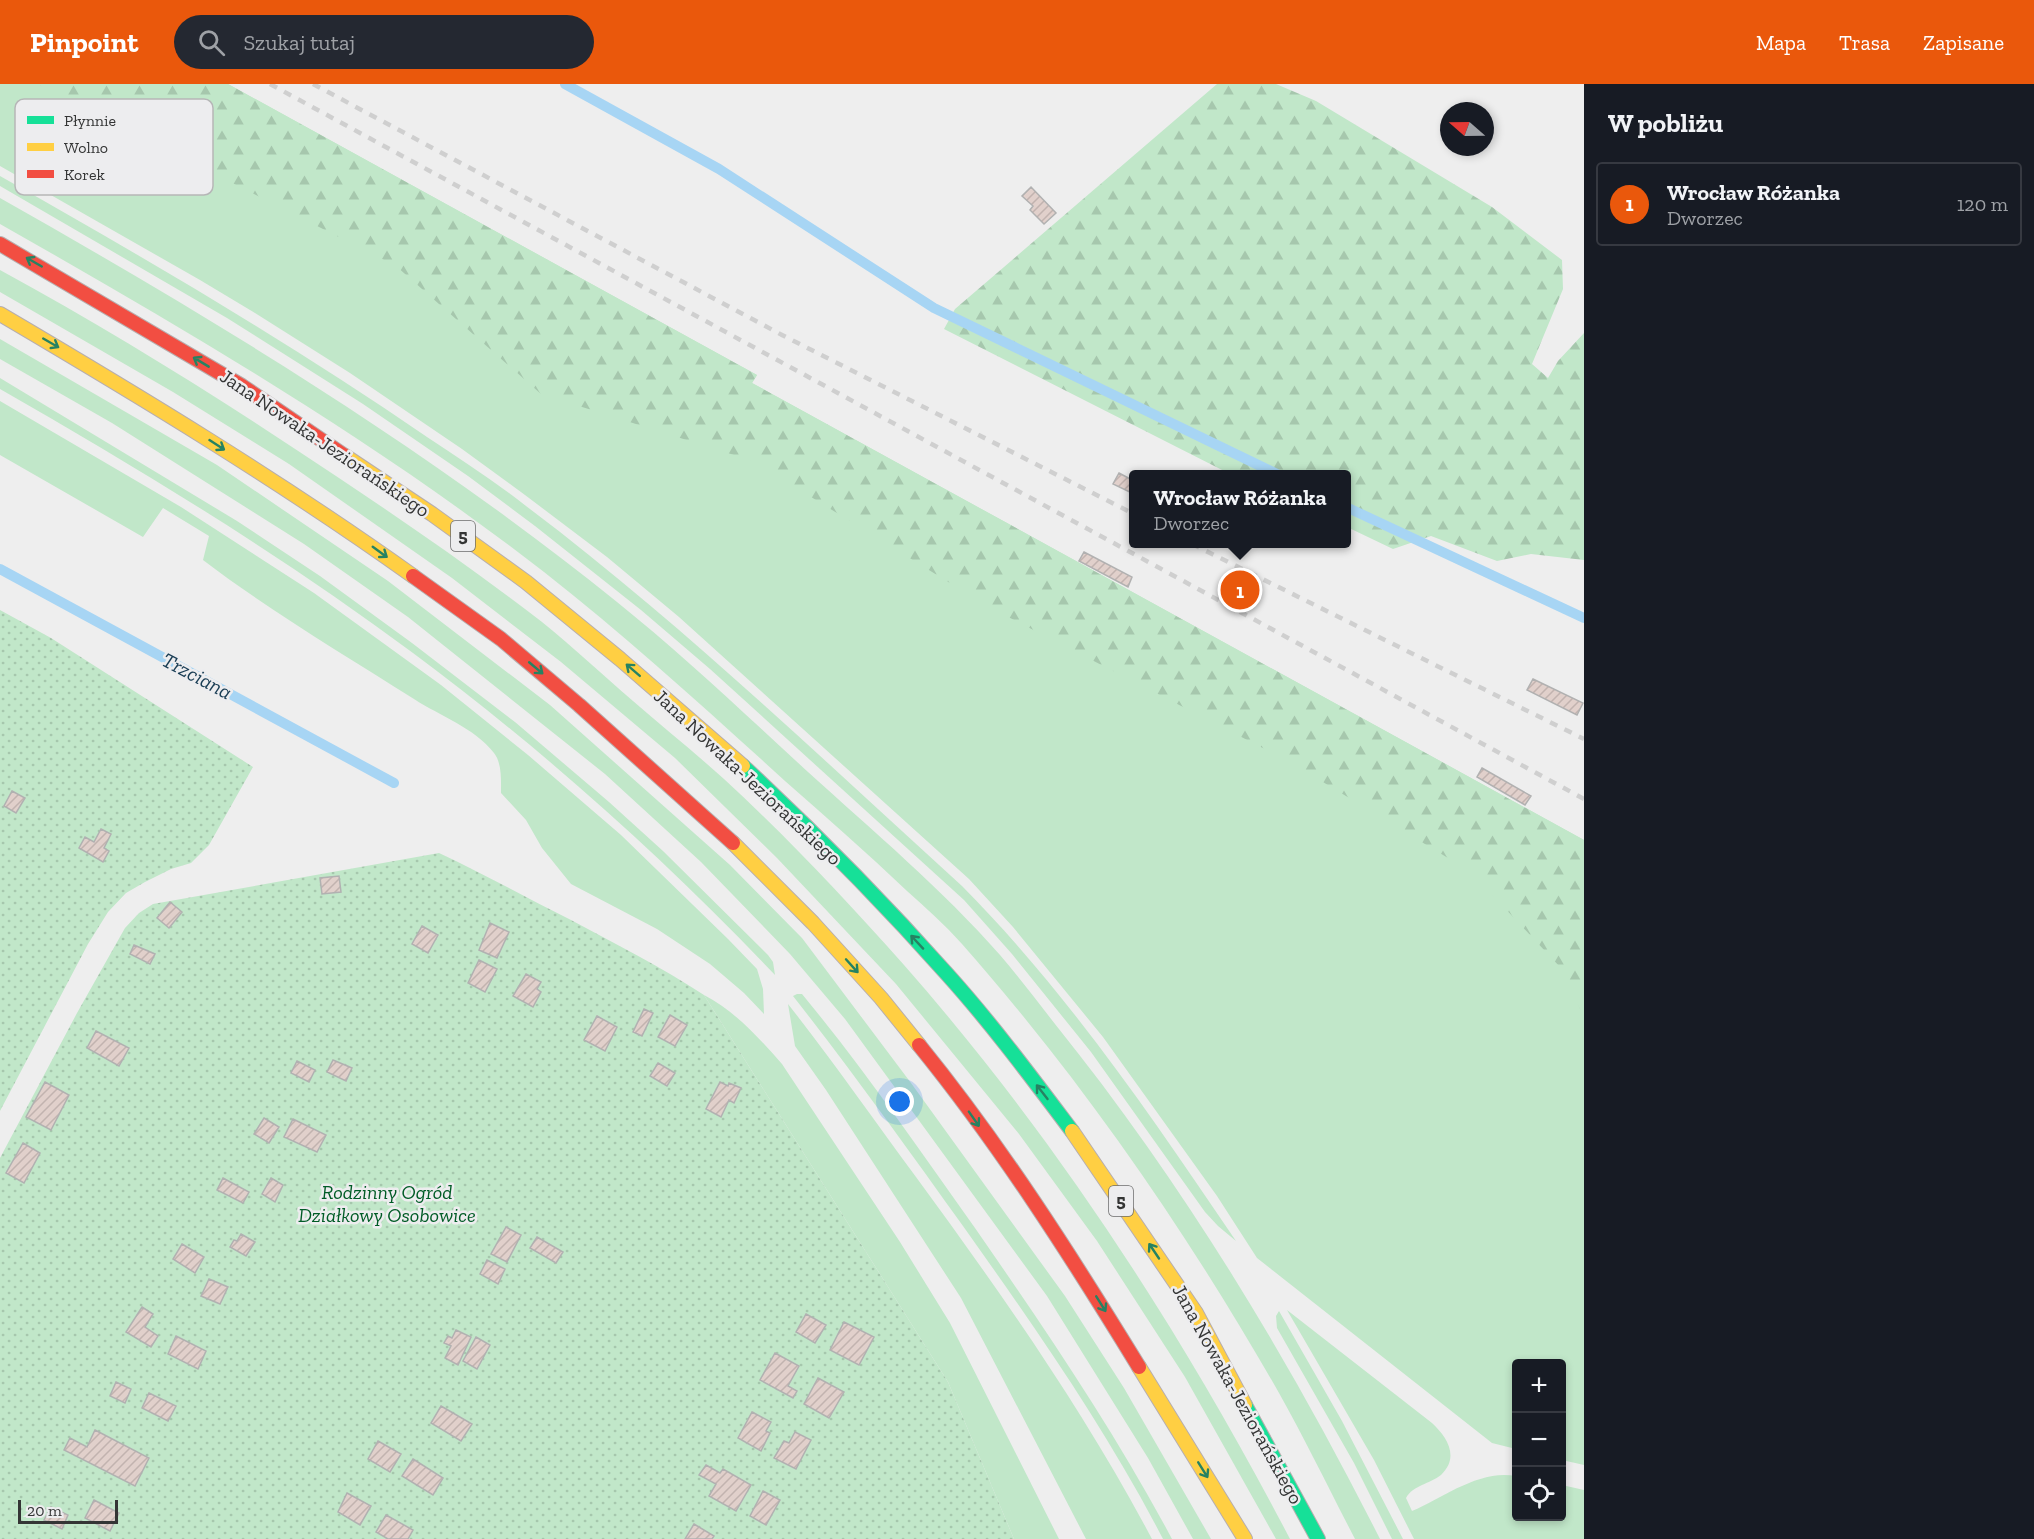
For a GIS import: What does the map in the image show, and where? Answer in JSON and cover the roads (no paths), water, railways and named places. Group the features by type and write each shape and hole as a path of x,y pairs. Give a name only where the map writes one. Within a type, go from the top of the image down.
{"main road":[{"name":"Jana Nowaka-Jeziorańskiego","path":"0,244 242,386 432,514 526,582 620,659 716,741 796,815 948,975 1018,1060 1083,1145 1196,1313 1318,1539"},
{"path":"0,314 156,405 328,516 501,639 579,705 739,848 813,923 881,998 949,1082 1070,1254 1245,1539"}],"waterway":[{"path":"565,84 719,169 934,308 1269,470"},
{"path":"1351,509 1584,618"},
{"name":"Trzciana","path":"0,569 394,783"}],"railway":[{"path":"270,84 1584,799"},
{"path":"313,84 782,335 1129,511"},
{"path":"1200,548 1584,739"}],"place":[{"name":"Wrocław Różanka","path":"1240,590"}],"park label":[{"name":"Rodzinny Ogród Działkowy Osobowice","path":"387,1204"}]}
